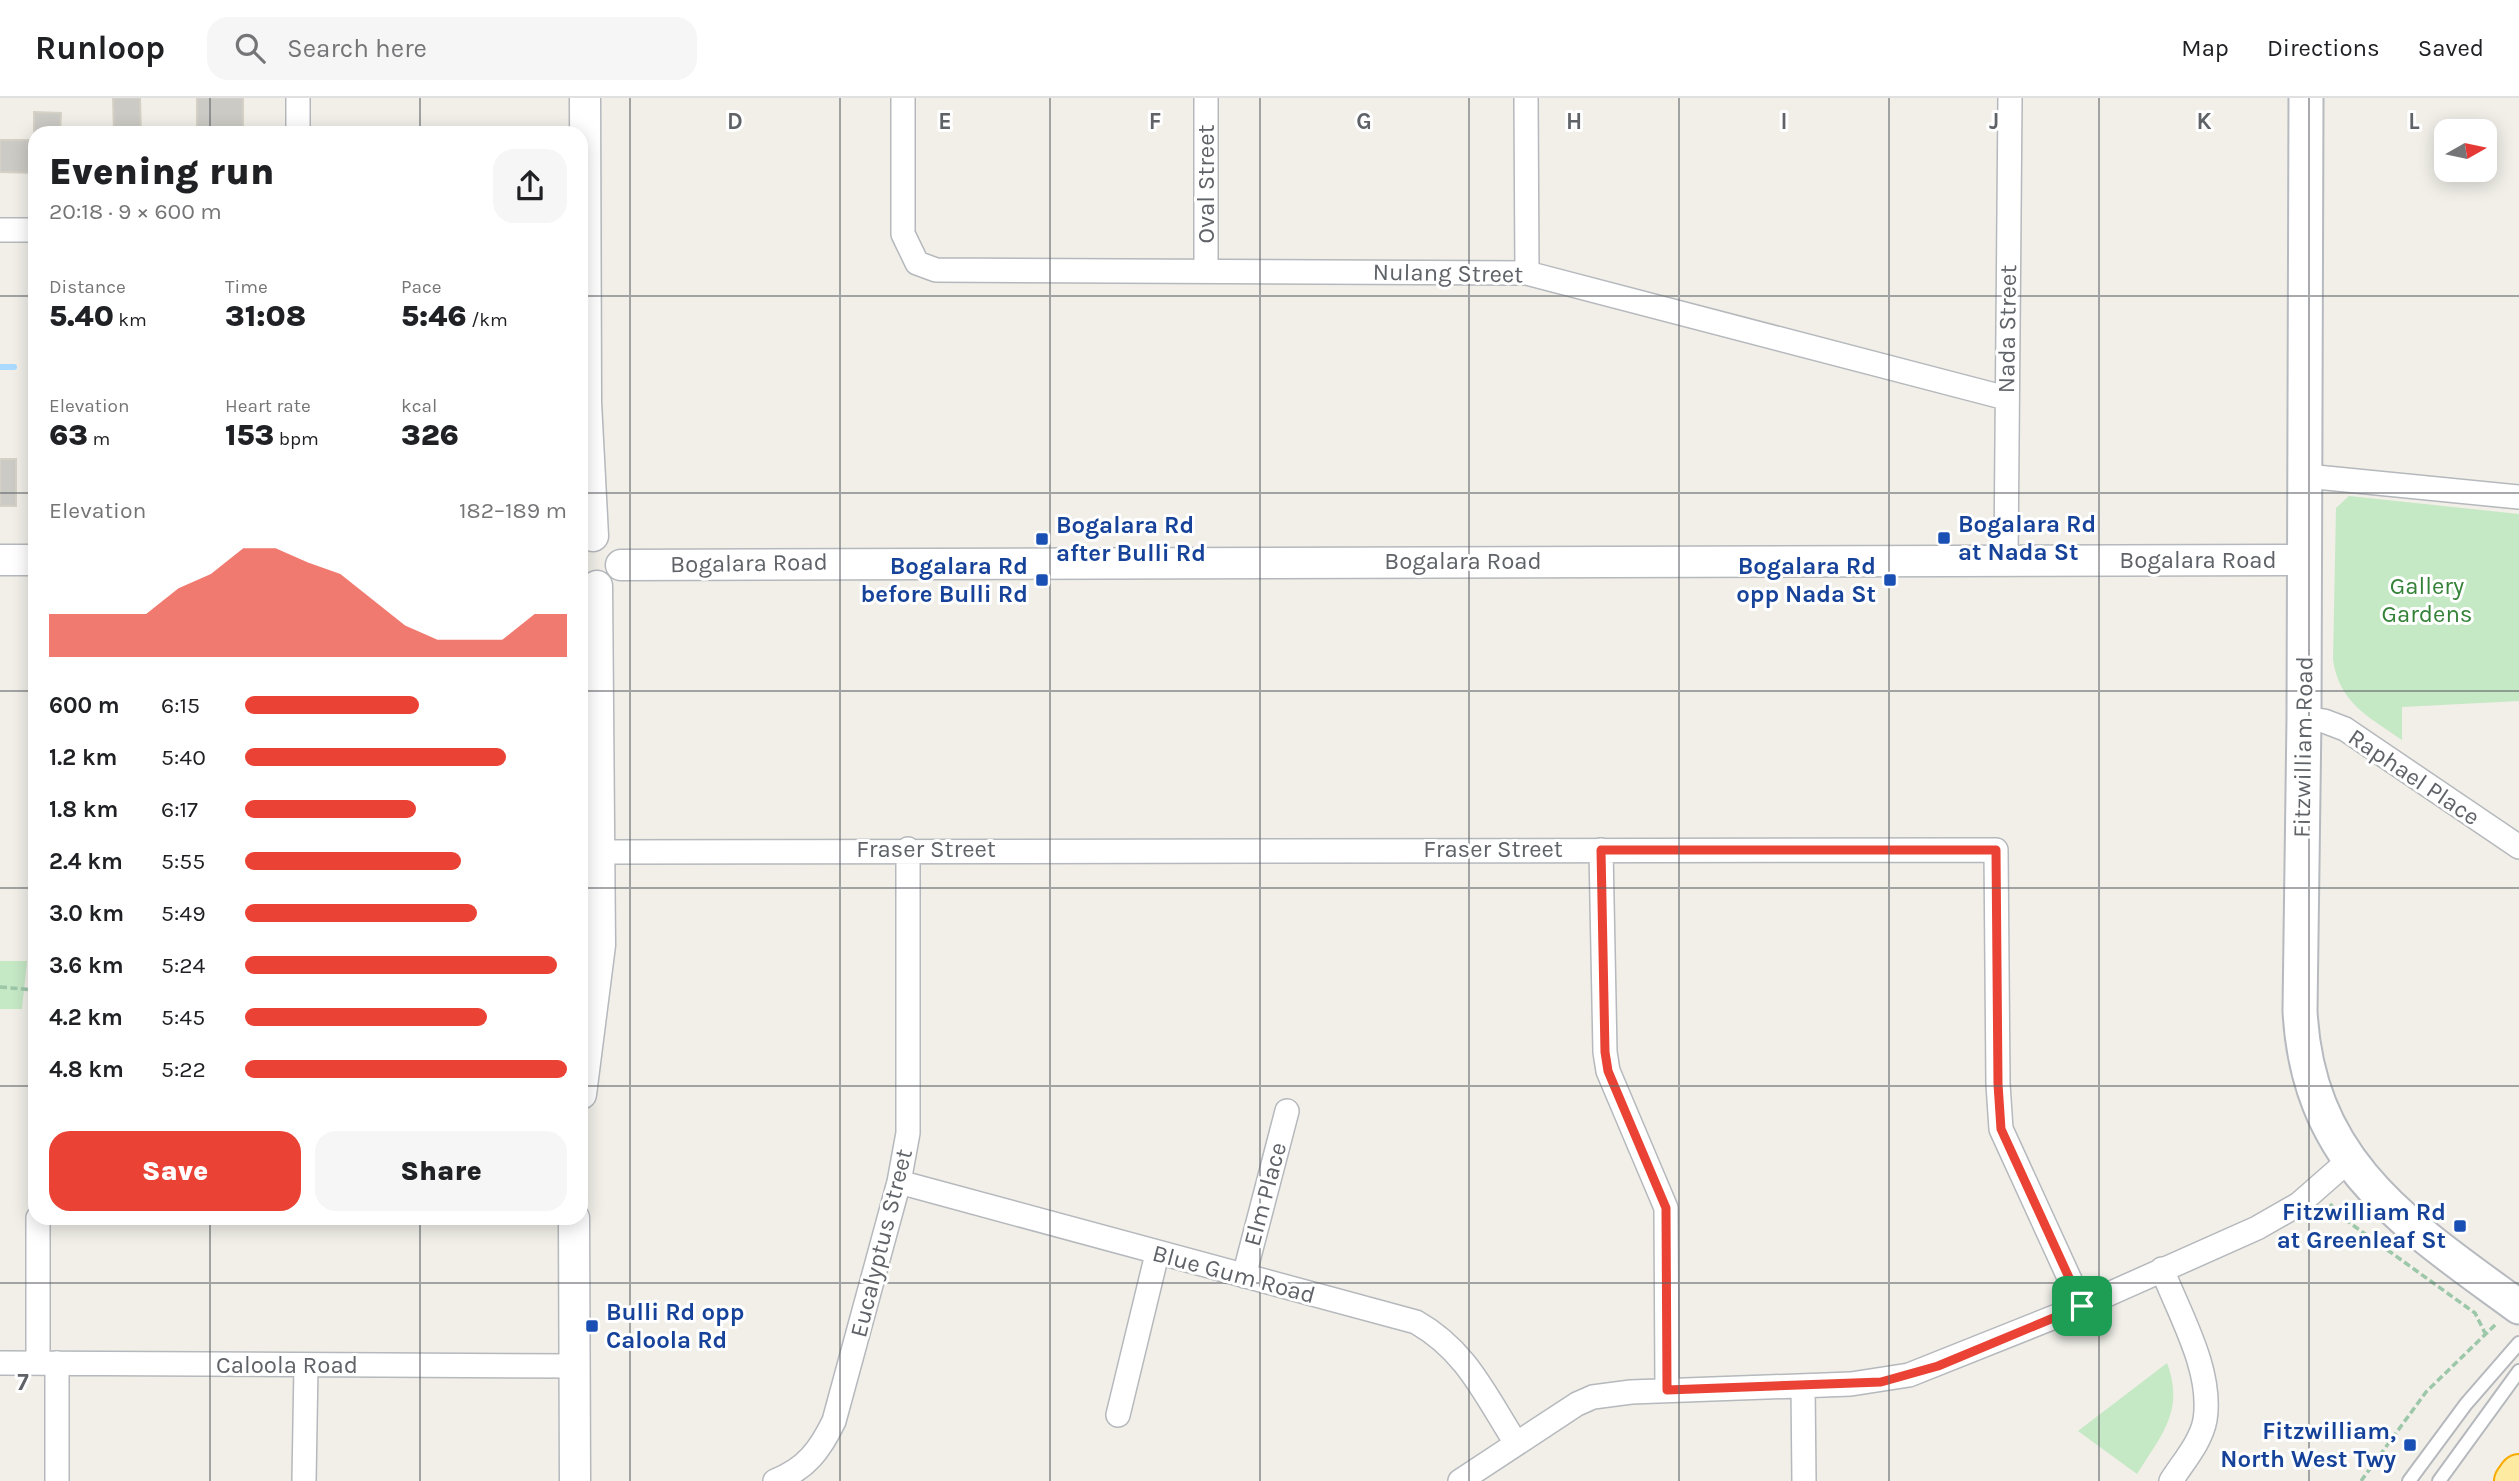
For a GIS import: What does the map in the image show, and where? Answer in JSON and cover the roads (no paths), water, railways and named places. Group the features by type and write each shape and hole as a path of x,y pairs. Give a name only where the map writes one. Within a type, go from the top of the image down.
{"highway":[{"path":"2514,1481 2519,1474"}],"main road":[{"name":"Fitzwilliam Road","path":"2306,98 2301,1034 2316,1097 2348,1161 2380,1199 2418,1233 2519,1307"}],"street":[{"path":"298,98 298,126"},
{"path":"585,98 585,126"},
{"name":"Nulang Street","path":"903,98 903,234 917,263 936,270 1527,273 2006,398"},
{"name":"Oval Street","path":"1206,98 1206,270"},
{"path":"1526,98 1527,273"},
{"name":"Nada Street","path":"2006,559 2010,98"},
{"path":"0,230 28,230"},
{"path":"2306,476 2519,498"},
{"path":"588,539 612,541 622,556 621,565 610,582 589,583 601,852 600,945 588,1036"},
{"path":"0,560 28,561"},
{"name":"Bogalara Road","path":"621,565 2305,560"},
{"name":"Raphael Place","path":"2304,718 2324,721 2345,729 2519,847"},
{"name":"Fraser Street","path":"601,852 908,849 1996,850 1998,1084 2001,1129 2082,1306"},
{"name":"Eucalyptus Street","path":"775,1481 805,1466 821,1447 834,1421 899,1182 908,1133 908,849"},
{"path":"1601,850 1605,1052 1608,1071 1666,1208 1667,1390"},
{"name":"Elm Place","path":"1244,1276 1287,1111"},
{"path":"1460,1481 1516,1443 1593,1397 1667,1390 1881,1382 1909,1375 2082,1306 2281,1216 2308,1197 2348,1161"},
{"name":"Blue Gum Road","path":"899,1182 1416,1322 1440,1335 1458,1352 1516,1443"},
{"path":"38,1225 57,1481"},
{"path":"574,1225 575,1481"},
{"path":"1118,1416 1157,1254"},
{"path":"2162,1269 2199,1365 2206,1393 2205,1420 2197,1441 2171,1481"},
{"name":"Caloola Road","path":"0,1363 574,1366"},
{"path":"304,1481 306,1366"},
{"path":"1802,1386 1804,1481"}],"lane":[{"path":"2409,1481 2466,1404 2519,1343"},
{"path":"2439,1481 2519,1371"}],"waterway":[{"path":"0,367 14,367"}],"place":[{"name":"Bogalara Rd at Nada St","path":"1944,538"},
{"name":"Bogalara Rd after Bulli Rd","path":"1042,539"},
{"name":"Bogalara Rd before Bulli Rd","path":"1042,580"},
{"name":"Bogalara Rd opp Nada St","path":"1890,580"},
{"name":"Fitzwilliam Rd at Greenleaf St","path":"2460,1226"},
{"name":"Bulli Rd opp Caloola Rd","path":"592,1326"},
{"name":"Fitzwilliam, North West Twy","path":"2410,1445"}],"park label":[{"name":"Gallery Gardens","path":"2427,600"}]}
